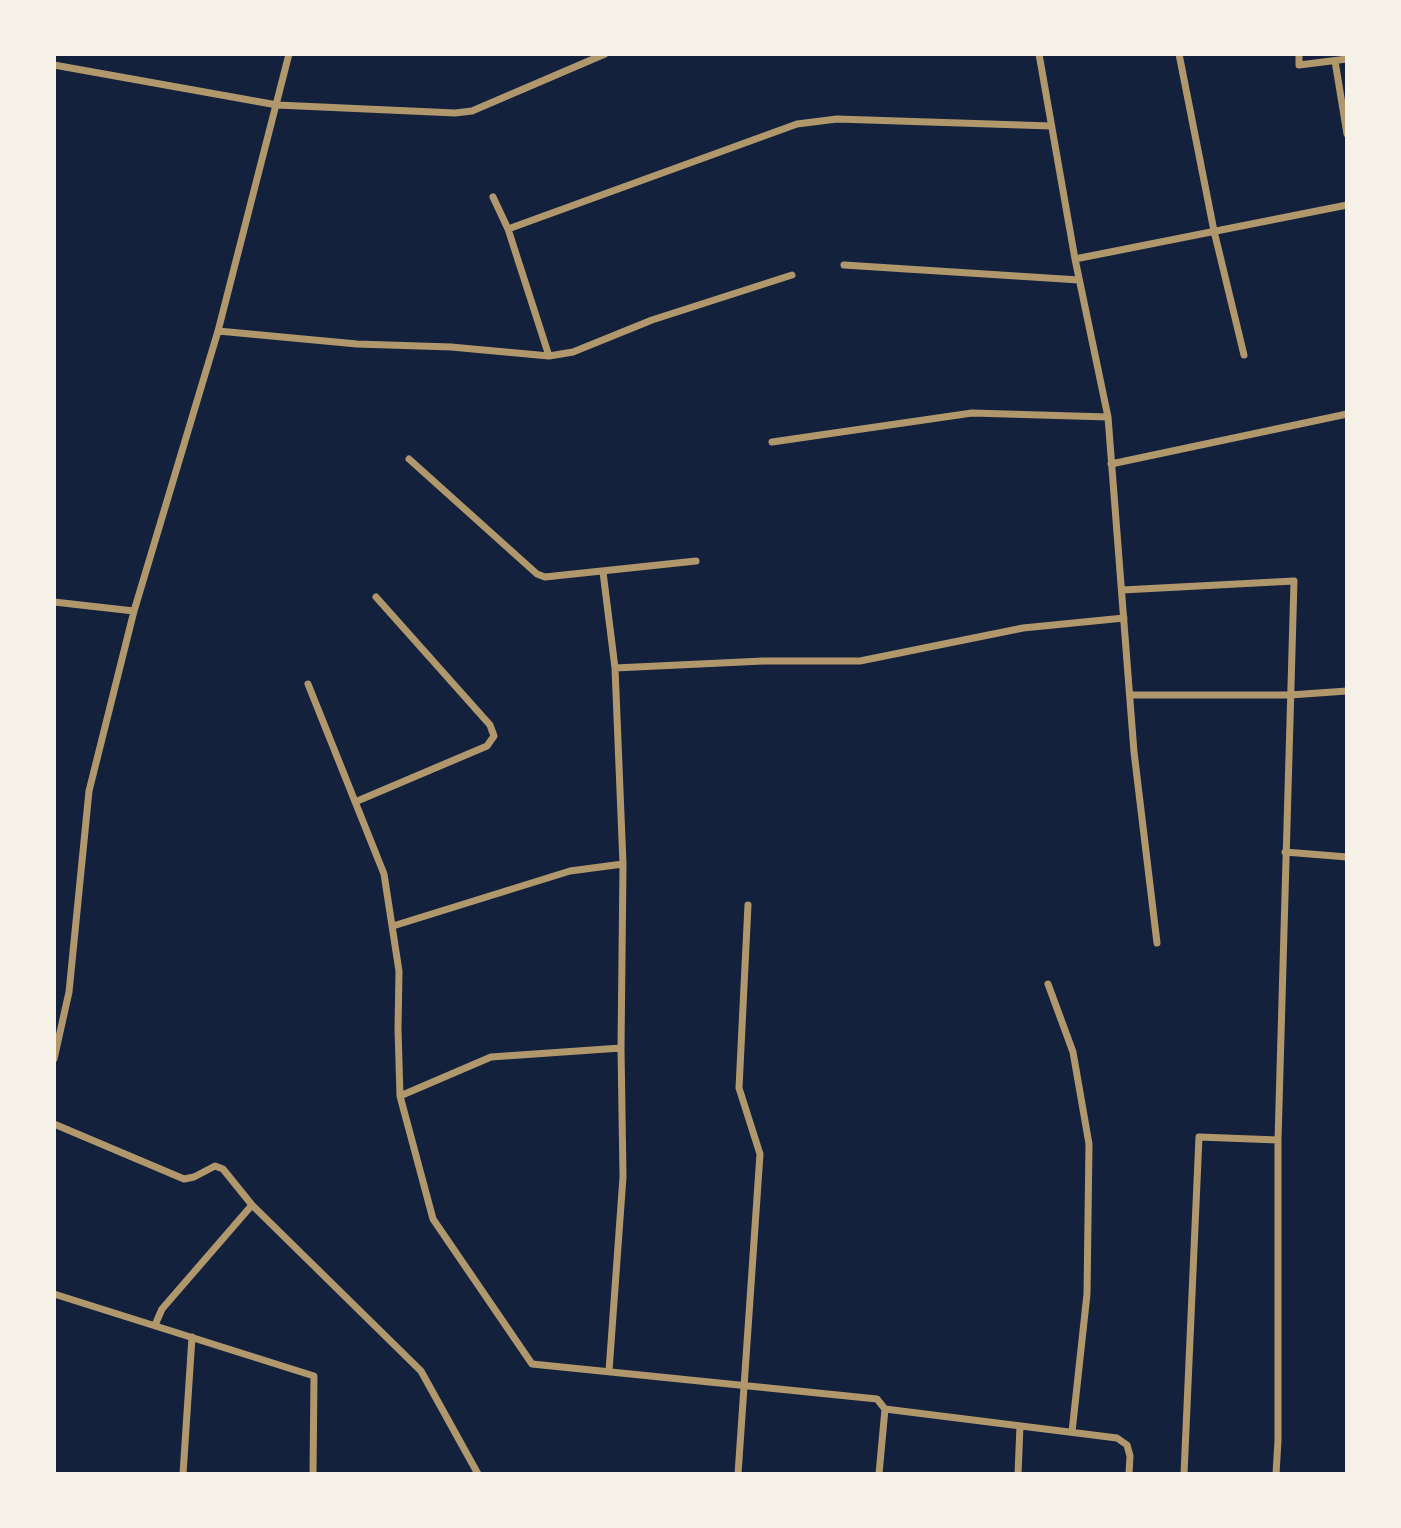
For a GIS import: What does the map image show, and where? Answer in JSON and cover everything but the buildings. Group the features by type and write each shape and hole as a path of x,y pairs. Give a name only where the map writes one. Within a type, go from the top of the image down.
{"street":[{"path":"54,1059 69,992 89,791 134,611 218,331 289,54"},
{"path":"54,65 276,105 455,113 472,111 605,54"},
{"path":"1039,54 1074,259 1108,417 1134,752 1157,943"},
{"path":"1179,54 1214,231 1244,355"},
{"path":"1298,54 1299,65 1347,59"},
{"path":"1335,61 1347,134"},
{"path":"508,229 797,124 837,119 1051,126"},
{"path":"493,197 508,229 550,356"},
{"path":"1074,259 1347,205"},
{"path":"844,265 1079,280"},
{"path":"218,331 357,344 451,347 550,356 573,352 652,320 792,275"},
{"path":"772,442 972,413 1108,417"},
{"path":"1111,464 1347,414"},
{"path":"409,459 537,574 545,577 696,561"},
{"path":"603,572 615,668 623,864 623,1177 609,1371"},
{"path":"1122,590 1294,581 1278,1140 1276,1474"},
{"path":"355,802 487,746 494,736 490,725 376,597"},
{"path":"54,602 134,611"},
{"path":"615,668 763,661 860,661 1023,628 1124,618"},
{"path":"307,684 384,874 399,971 400,1096 433,1219 532,1364 877,1399 885,1409 1117,1438 1127,1445 1130,1457 1129,1474"},
{"path":"1130,695 1290,695 1347,691"},
{"path":"1285,852 1347,857"},
{"path":"393,926 570,871 623,864"},
{"path":"738,1474 760,1154 739,1088 748,905"},
{"path":"1048,984 1073,1052 1089,1144 1087,1294 1072,1432"},
{"path":"400,1096 491,1057 621,1048"},
{"path":"54,1124 184,1179 215,1166 223,1169 252,1205 421,1371 478,1474"},
{"path":"1184,1474 1199,1138 1278,1140"},
{"path":"155,1325 162,1309 252,1205"},
{"path":"54,1293 314,1376 313,1474"},
{"path":"183,1474 192,1337"},
{"path":"878,1474 885,1409"},
{"path":"1018,1474 1020,1426"}]}
